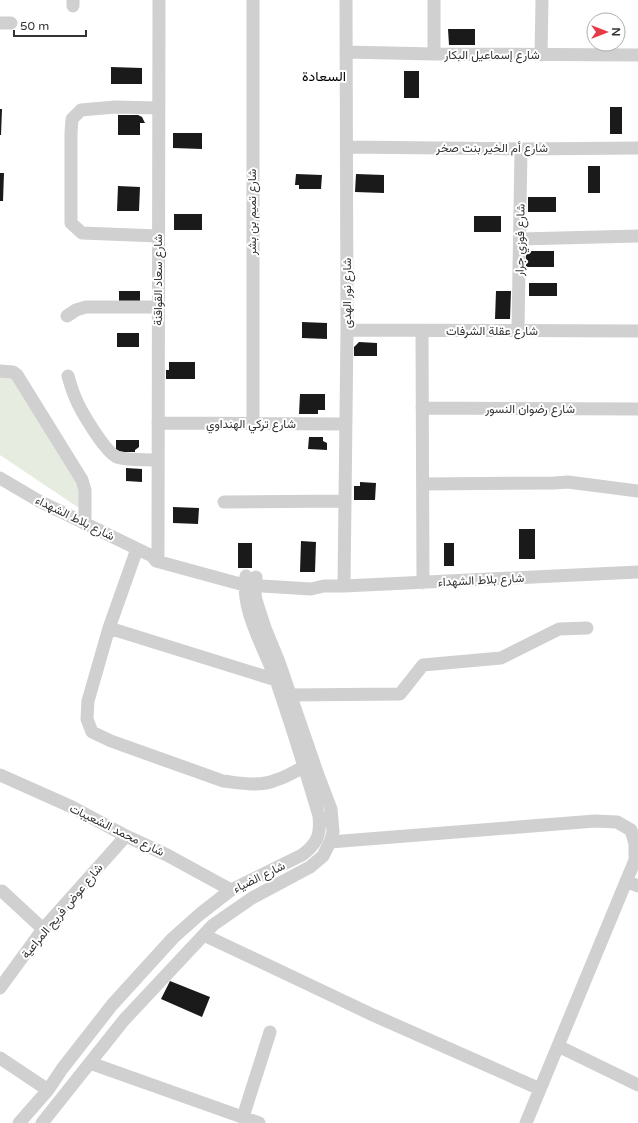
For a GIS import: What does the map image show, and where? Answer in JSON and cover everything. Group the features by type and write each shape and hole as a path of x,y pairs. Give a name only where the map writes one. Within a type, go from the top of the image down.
{"street":[{"name":"شارع سعاد القواقنة","path":"155,557 158,423 159,0"},
{"name":"شارع تميم بن بشر","path":"253,0 253,424"},
{"name":"شارع نور الهدى","path":"344,586 347,330 346,0"},
{"path":"434,0 434,54"},
{"path":"542,0 542,55"},
{"name":"شارع إسماعيل البكار","path":"346,52 638,55"},
{"path":"158,108 115,107 81,110 72,120 71,133 71,223 82,233 158,236"},
{"name":"شارع أم الخير بنت صخر","path":"347,147 521,149 638,148"},
{"name":"شارع فوزي جرار","path":"518,330 521,149"},
{"path":"520,239 638,236"},
{"path":"67,316 76,310 86,307 158,307"},
{"name":"شارع عقلة الشرفات","path":"347,330 638,331"},
{"path":"422,331 423,583"},
{"path":"0,371 13,372 17,375 82,480 85,490 85,524"},
{"path":"68,376 75,397 102,443 109,451 123,458 157,460"},
{"name":"شارع رضوان النسور","path":"422,408 638,409"},
{"name":"شارع تركي الهنداوي","path":"158,423 345,424"},
{"name":"شارع بلاط الشهداء","path":"0,478 39,501 155,557 250,581 311,589 324,586 423,583 638,572"},
{"path":"423,484 568,482 638,491"},
{"path":"224,502 345,501"},
{"path":"137,549 109,628 88,701 87,718 92,732 110,741 223,781 242,784 260,784 274,781 304,767"},
{"name":"شارع الضياء","path":"26,1121 62,1069 112,1005 173,938 200,914 231,890 302,856 311,849 317,839 321,829 320,816 276,680 257,634 246,598 250,581"},
{"name":"شارع الضياء","path":"42,1123 124,1020 213,924 252,898 310,867 323,856 330,842 333,832 331,809 250,581"},
{"path":"109,628 276,680"},
{"path":"290,695 400,694 423,665 501,658 559,629 587,628"},
{"name":"شارع محمد الشعيبات","path":"0,775 72,807 126,836 168,855 231,890"},
{"path":"330,842 595,821 618,822 630,830 635,844 632,884 558,1046 526,1123"},
{"name":"شارع عوض فريح المراعية","path":"0,988 43,929 126,836"},
{"path":"2,891 43,929"},
{"path":"204,935 373,1015 540,1089"},
{"path":"243,1117 270,1032"},
{"path":"558,1046 638,1085"},
{"path":"0,1058 48,1090"},
{"path":"90,1063 259,1123"}],"shaded area":[{"path":"0,374 10,374 83,485 82,510 0,455"}],"building":[{"path":"448,29 475,29 475,45 449,45"},
{"path":"111,67 142,68 142,84 111,84"},
{"path":"404,71 419,71 419,98 404,98"},
{"path":"610,107 622,107 622,134 610,134"},
{"path":"0,109 2,109 1,135 0,135"},
{"path":"118,115 138,115 142,117 145,123 140,123 140,135 118,135"},
{"path":"173,133 202,133 202,149 173,148"},
{"path":"588,166 600,166 600,193 588,193"},
{"path":"0,173 4,173 3,201 0,201"},
{"path":"296,174 322,175 321,189 299,189 299,185 295,185"},
{"path":"356,174 384,175 384,193 355,192"},
{"path":"118,186 140,187 139,211 117,211"},
{"path":"528,197 556,197 556,212 528,212"},
{"path":"174,214 202,214 202,230 174,230"},
{"path":"474,216 501,216 501,232 474,232"},
{"path":"526,251 554,251 554,267 526,267"},
{"path":"529,283 557,283 557,296 529,296"},
{"path":"119,291 140,291 140,302 119,302"},
{"path":"496,291 511,291 510,319 495,319"},
{"path":"302,322 327,323 327,339 302,338"},
{"path":"117,333 139,333 139,347 117,347"},
{"path":"359,342 377,343 377,356 354,356 354,347"},
{"path":"169,362 195,362 195,379 166,379 166,370 169,370"},
{"path":"300,394 325,394 325,410 318,410 318,414 299,414"},
{"path":"309,437 323,437 323,441 327,443 327,450 308,449"},
{"path":"116,440 139,440 139,447 135,450 135,452 116,452"},
{"path":"126,468 142,469 142,482 126,481"},
{"path":"360,482 376,483 375,500 354,500 354,486 360,486"},
{"path":"173,507 199,508 198,524 173,523"},
{"path":"519,529 535,529 535,559 519,559"},
{"path":"301,541 316,542 315,572 300,572"},
{"path":"238,543 252,543 252,568 238,568"},
{"path":"444,543 454,543 454,566 444,566"},
{"path":"170,981 210,997 202,1017 161,999"}],"district":[{"name":"السعادة","path":"324,76"}]}
